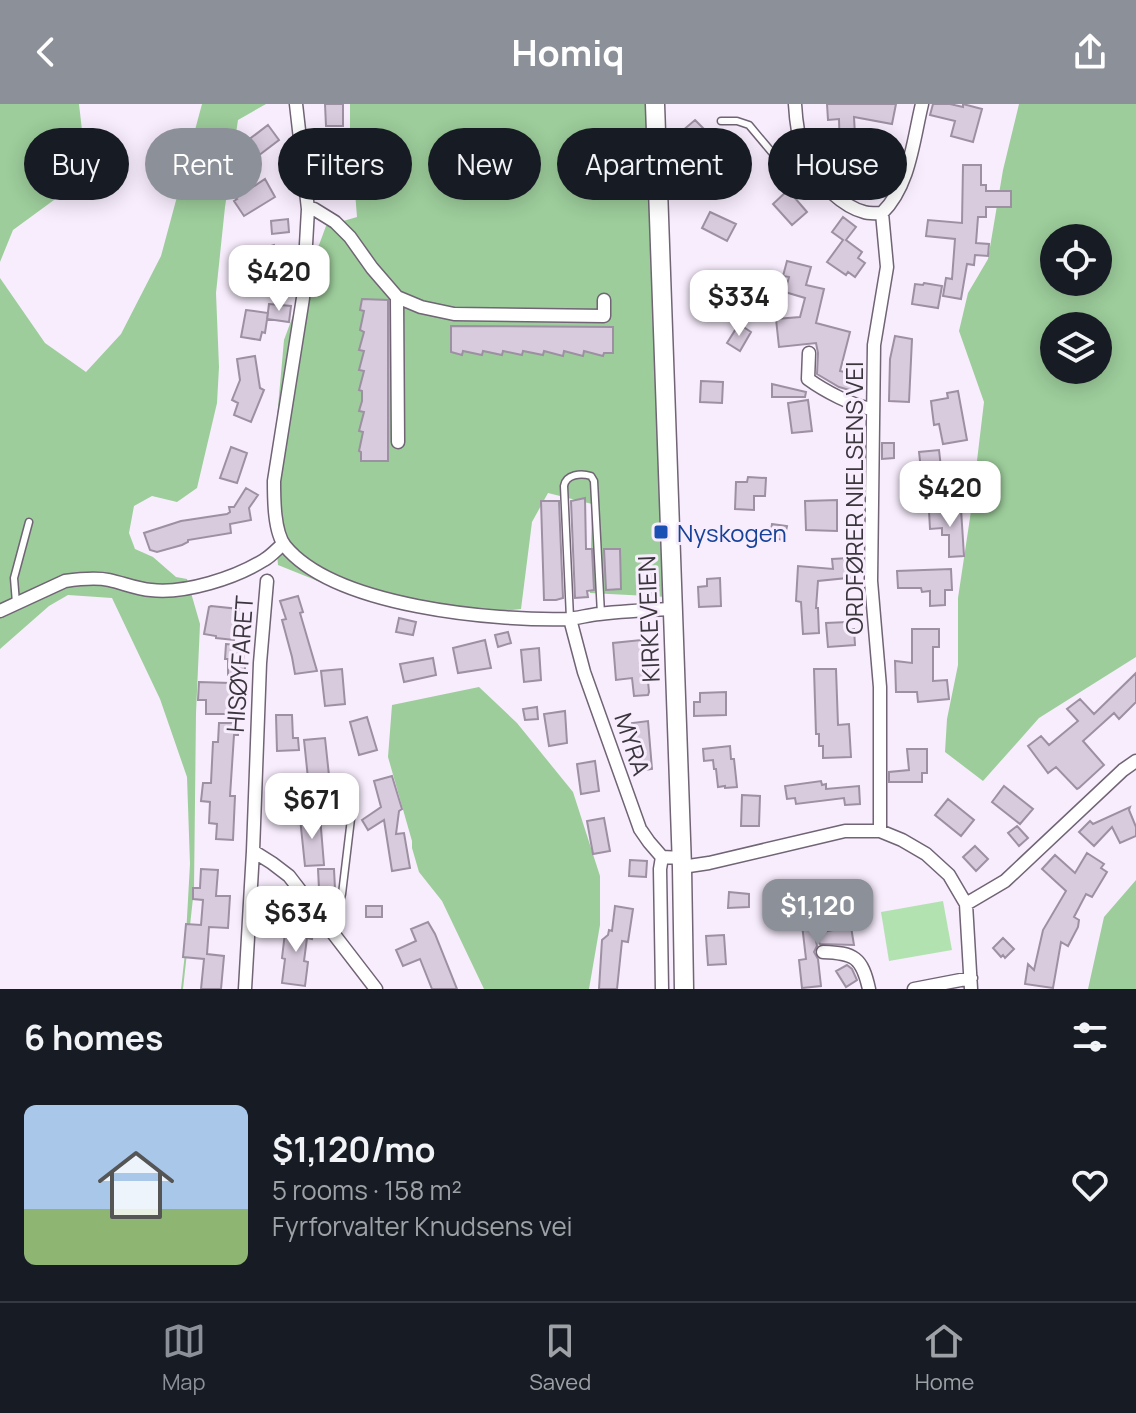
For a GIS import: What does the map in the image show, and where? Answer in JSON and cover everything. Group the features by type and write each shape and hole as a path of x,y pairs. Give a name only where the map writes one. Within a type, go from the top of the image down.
{"main road":[{"name":"KIRKEVEIEN","path":"655,104 684,989"}],"street":[{"path":"296,104 308,209 303,298 274,481 274,512 283,544 333,581 402,604 468,615 570,619 672,609"},
{"path":"795,104 797,128"},
{"path":"839,200 863,212 882,213 891,205 904,179 922,104"},
{"path":"308,209 314,209 335,222 397,297 421,307 454,314 604,316 604,300"},
{"name":"ORDFØRER NIELSENS VEI","path":"880,831 880,687 871,581 874,345 887,267 882,213"},
{"path":"397,297 398,442"},
{"path":"809,353 808,379 861,407 873,409"},
{"path":"0,611 65,581 76,579 105,579 150,590 178,591 236,573 264,560 283,544"},
{"name":"HISØYFARET","path":"245,989 260,663 267,581"},
{"name":"MYRA","path":"570,619 584,672 630,804 640,829 662,857"},
{"path":"966,904 1005,881 1136,761"},
{"path":"662,989 662,857 682,862 709,863 845,831 880,831 926,854 949,875 966,904 971,984 914,989"},
{"path":"253,851 289,876 376,989"},
{"path":"823,952 850,955 865,971 869,989"}],"lane":[{"path":"721,121 749,125 768,148"},
{"path":"570,619 564,486 570,476 587,475 594,481 601,614"},
{"path":"16,603 14,578 29,522"},
{"path":"332,930 342,894 353,802"}],"green space":[{"path":"0,104 79,104 82,128 24,128 24,200 54,200 13,230 0,262"},
{"path":"202,104 266,104 238,120 237,128 196,128"},
{"path":"350,104 651,104 652,128 557,128 557,200 654,200 668,597 590,593 592,504 548,493 532,522 521,609 445,618 360,598 278,565 271,485 284,340 326,226 357,217 356,200 412,200 412,128 350,128"},
{"path":"1019,104 1136,104 1136,657 1039,718 983,781 945,752 947,719 958,665 958,598 984,402 959,331 968,293 988,259 1003,170"},
{"path":"176,200 226,200 216,293 217,403 197,488 177,502 152,496 134,506 129,533 135,549 153,557 176,577 187,579 200,624 194,889 183,989 190,864 187,777 160,699 112,598 68,595 49,606 0,649 0,278 45,343 86,372 121,334 161,256"},
{"path":"479,687 517,723 573,792 600,876 600,925 589,989 484,989 442,901 419,872 388,757 392,705"},
{"path":"1136,880 1136,989 1088,989 1104,917"},
{"path":"943,901 952,950 889,961 881,912"}],"building":[{"path":"325,104 343,104 343,126 326,126"},
{"path":"827,104 896,104 892,124 854,117 855,128 839,128 839,119 828,120"},
{"path":"933,104 963,107 963,104 982,109 973,142 951,136 955,121 930,115"},
{"path":"695,120 703,128 686,128"},
{"path":"268,125 278,141 262,153 262,130"},
{"path":"963,165 981,165 981,185 986,185 986,191 1011,191 1011,207 986,207 986,217 978,217 976,243 989,244 988,256 975,255 974,265 967,264 961,299 943,296 946,278 952,279 955,239 926,236 928,220 962,223"},
{"path":"265,179 275,197 244,216 234,201 262,200 262,181"},
{"path":"777,200 797,200 807,212 792,225 773,204"},
{"path":"710,212 736,224 727,241 702,228"},
{"path":"843,217 856,227 846,240 862,252 858,258 865,263 855,277 848,272 846,275 827,262 843,240 832,232"},
{"path":"288,219 289,232 272,234 271,221"},
{"path":"274,245 279,261 246,272 241,256"},
{"path":"787,261 811,267 806,285 824,289 816,323 850,332 840,371 857,375 853,391 817,374 816,343 779,347 776,319 800,317 805,298 785,292 789,277 783,276"},
{"path":"289,268 290,284 278,284 278,269"},
{"path":"915,284 942,286 938,308 912,304"},
{"path":"709,286 730,300 718,318 697,303"},
{"path":"362,299 388,300 388,461 361,461 359,451 363,432 359,431 364,412 359,411 362,391 359,390 364,371 359,370 364,351 359,350 364,332 360,330 364,311 360,310"},
{"path":"269,304 291,306 289,322 267,319"},
{"path":"246,310 268,313 265,333 262,332 260,340 241,337"},
{"path":"739,324 751,332 740,351 727,343"},
{"path":"451,326 613,327 613,353 604,353 603,356 584,351 583,356 564,351 563,356 544,351 543,355 523,351 522,355 503,351 502,355 483,351 482,355 463,351 462,355 451,352"},
{"path":"895,336 912,339 909,402 889,401 890,359"},
{"path":"255,356 260,388 264,390 251,422 234,415 238,403 232,400 240,380 237,359"},
{"path":"701,381 723,382 722,403 700,402"},
{"path":"772,384 806,392 805,397 772,397"},
{"path":"958,391 967,440 943,444 939,424 934,425 931,401 948,398 947,393"},
{"path":"808,400 812,431 792,433 788,403"},
{"path":"882,443 894,443 894,458 882,459"},
{"path":"231,447 247,453 237,483 220,478"},
{"path":"939,450 943,485 923,487 919,452"},
{"path":"748,477 766,478 765,496 754,496 754,510 735,509 736,482 747,482"},
{"path":"246,488 258,495 249,508 251,520 230,524 231,533 188,540 182,545 157,552 150,550 144,533 181,521 227,514 229,507 234,507"},
{"path":"585,498 586,549 592,549 594,590 587,591 588,597 575,598 571,501"},
{"path":"837,500 837,531 806,530 805,501"},
{"path":"541,501 559,501 563,598 556,600 544,600"},
{"path":"961,509 964,556 949,557 949,535 942,535 942,528 930,529 929,511"},
{"path":"772,524 787,526 784,540 770,538"},
{"path":"604,549 620,549 621,589 606,590"},
{"path":"849,558 850,570 857,570 857,577 818,581 816,608 819,633 803,634 801,602 796,601 798,566 833,569 832,559"},
{"path":"951,569 952,590 945,590 945,605 930,606 930,591 898,588 897,571"},
{"path":"720,578 721,606 699,607 698,587 707,586 707,579"},
{"path":"298,596 317,671 295,674 280,601"},
{"path":"211,606 239,609 234,640 204,634"},
{"path":"399,618 416,622 413,635 396,632"},
{"path":"847,622 847,629 854,629 855,645 828,647 826,623"},
{"path":"912,629 939,629 939,647 933,647 933,681 947,680 949,699 918,702 917,692 896,692 895,661 912,663"},
{"path":"508,632 511,643 498,647 495,635"},
{"path":"485,640 491,668 458,673 453,648"},
{"path":"641,640 649,692 648,695 634,696 632,678 616,680 613,643"},
{"path":"226,644 244,646 245,675 228,675"},
{"path":"539,648 541,680 524,682 521,650"},
{"path":"433,658 436,675 404,682 400,664"},
{"path":"342,669 345,704 325,706 321,671"},
{"path":"814,669 836,669 838,725 849,724 851,757 823,758 823,746 819,746 819,734 816,734"},
{"path":"1136,673 1136,702 1119,719 1114,713 1083,741 1104,765 1077,789 1056,767 1048,773 1028,746 1041,736 1049,745 1078,721 1067,709 1080,699 1094,714"},
{"path":"199,682 230,683 230,714 206,714 206,700 198,700"},
{"path":"726,692 726,715 694,716 694,702 700,702 700,693"},
{"path":"537,707 538,719 525,720 523,709"},
{"path":"565,711 567,743 549,746 544,714"},
{"path":"276,715 292,715 293,738 298,738 299,750 277,751"},
{"path":"367,717 377,750 359,755 350,722"},
{"path":"648,721 652,769 638,771 632,723"},
{"path":"219,723 238,723 238,735 234,735 230,796 235,796 233,840 216,839 217,824 209,823 210,802 201,801 203,783 211,783 213,742 218,742"},
{"path":"325,738 330,785 309,788 304,740"},
{"path":"730,746 737,787 718,787 713,760 704,761 703,749"},
{"path":"907,749 927,749 927,773 922,773 922,782 889,782 889,772 909,770"},
{"path":"595,761 599,791 581,794 577,764"},
{"path":"392,776 402,809 399,811 396,834 404,833 410,868 392,871 384,820 368,830 362,820 381,807 374,781"},
{"path":"821,781 822,785 826,784 826,789 859,786 860,804 845,805 844,798 796,804 795,798 787,799 785,786"},
{"path":"1004,786 1033,809 1020,824 992,802"},
{"path":"742,795 760,796 759,826 741,826"},
{"path":"948,799 974,820 961,836 935,815"},
{"path":"1130,807 1136,836 1120,843 1112,827 1094,846 1079,832 1090,821 1093,824"},
{"path":"320,816 324,865 305,866 300,818"},
{"path":"604,818 610,851 593,854 587,821"},
{"path":"1017,826 1028,838 1019,846 1008,833"},
{"path":"975,846 988,859 976,871 963,857"},
{"path":"1087,853 1104,864 1101,868 1107,872 1092,897 1086,894 1074,917 1079,920 1078,927 1068,946 1061,942 1053,988 1025,984 1028,964 1034,970 1043,930 1066,891 1042,869 1055,855 1075,873"},
{"path":"630,860 647,861 646,877 629,876"},
{"path":"201,869 218,870 216,896 230,896 228,928 209,927 207,954 224,956 221,989 201,989 204,959 183,957 186,924 201,925 203,900 193,899 193,888 200,888"},
{"path":"318,869 334,869 335,889 319,889"},
{"path":"729,892 749,894 749,907 728,908"},
{"path":"260,904 275,905 275,920 259,919"},
{"path":"366,906 382,906 382,917 366,917"},
{"path":"615,906 633,909 628,942 622,941 617,989 599,989 602,940 609,930 612,931"},
{"path":"819,914 821,932 851,927 854,945 820,944 815,935 817,946 814,952 818,959 821,986 802,988 799,960 806,959 801,916"},
{"path":"428,922 457,989 432,989 420,959 403,966 396,950 416,941 411,929"},
{"path":"286,924 314,927 312,939 307,938 305,986 282,983"},
{"path":"724,935 726,964 708,965 706,936"},
{"path":"1003,938 1014,949 1005,958 993,948"},
{"path":"847,965 857,980 846,987 836,971"}],"place":[{"name":"Nyskogen","path":"661,532"}]}
